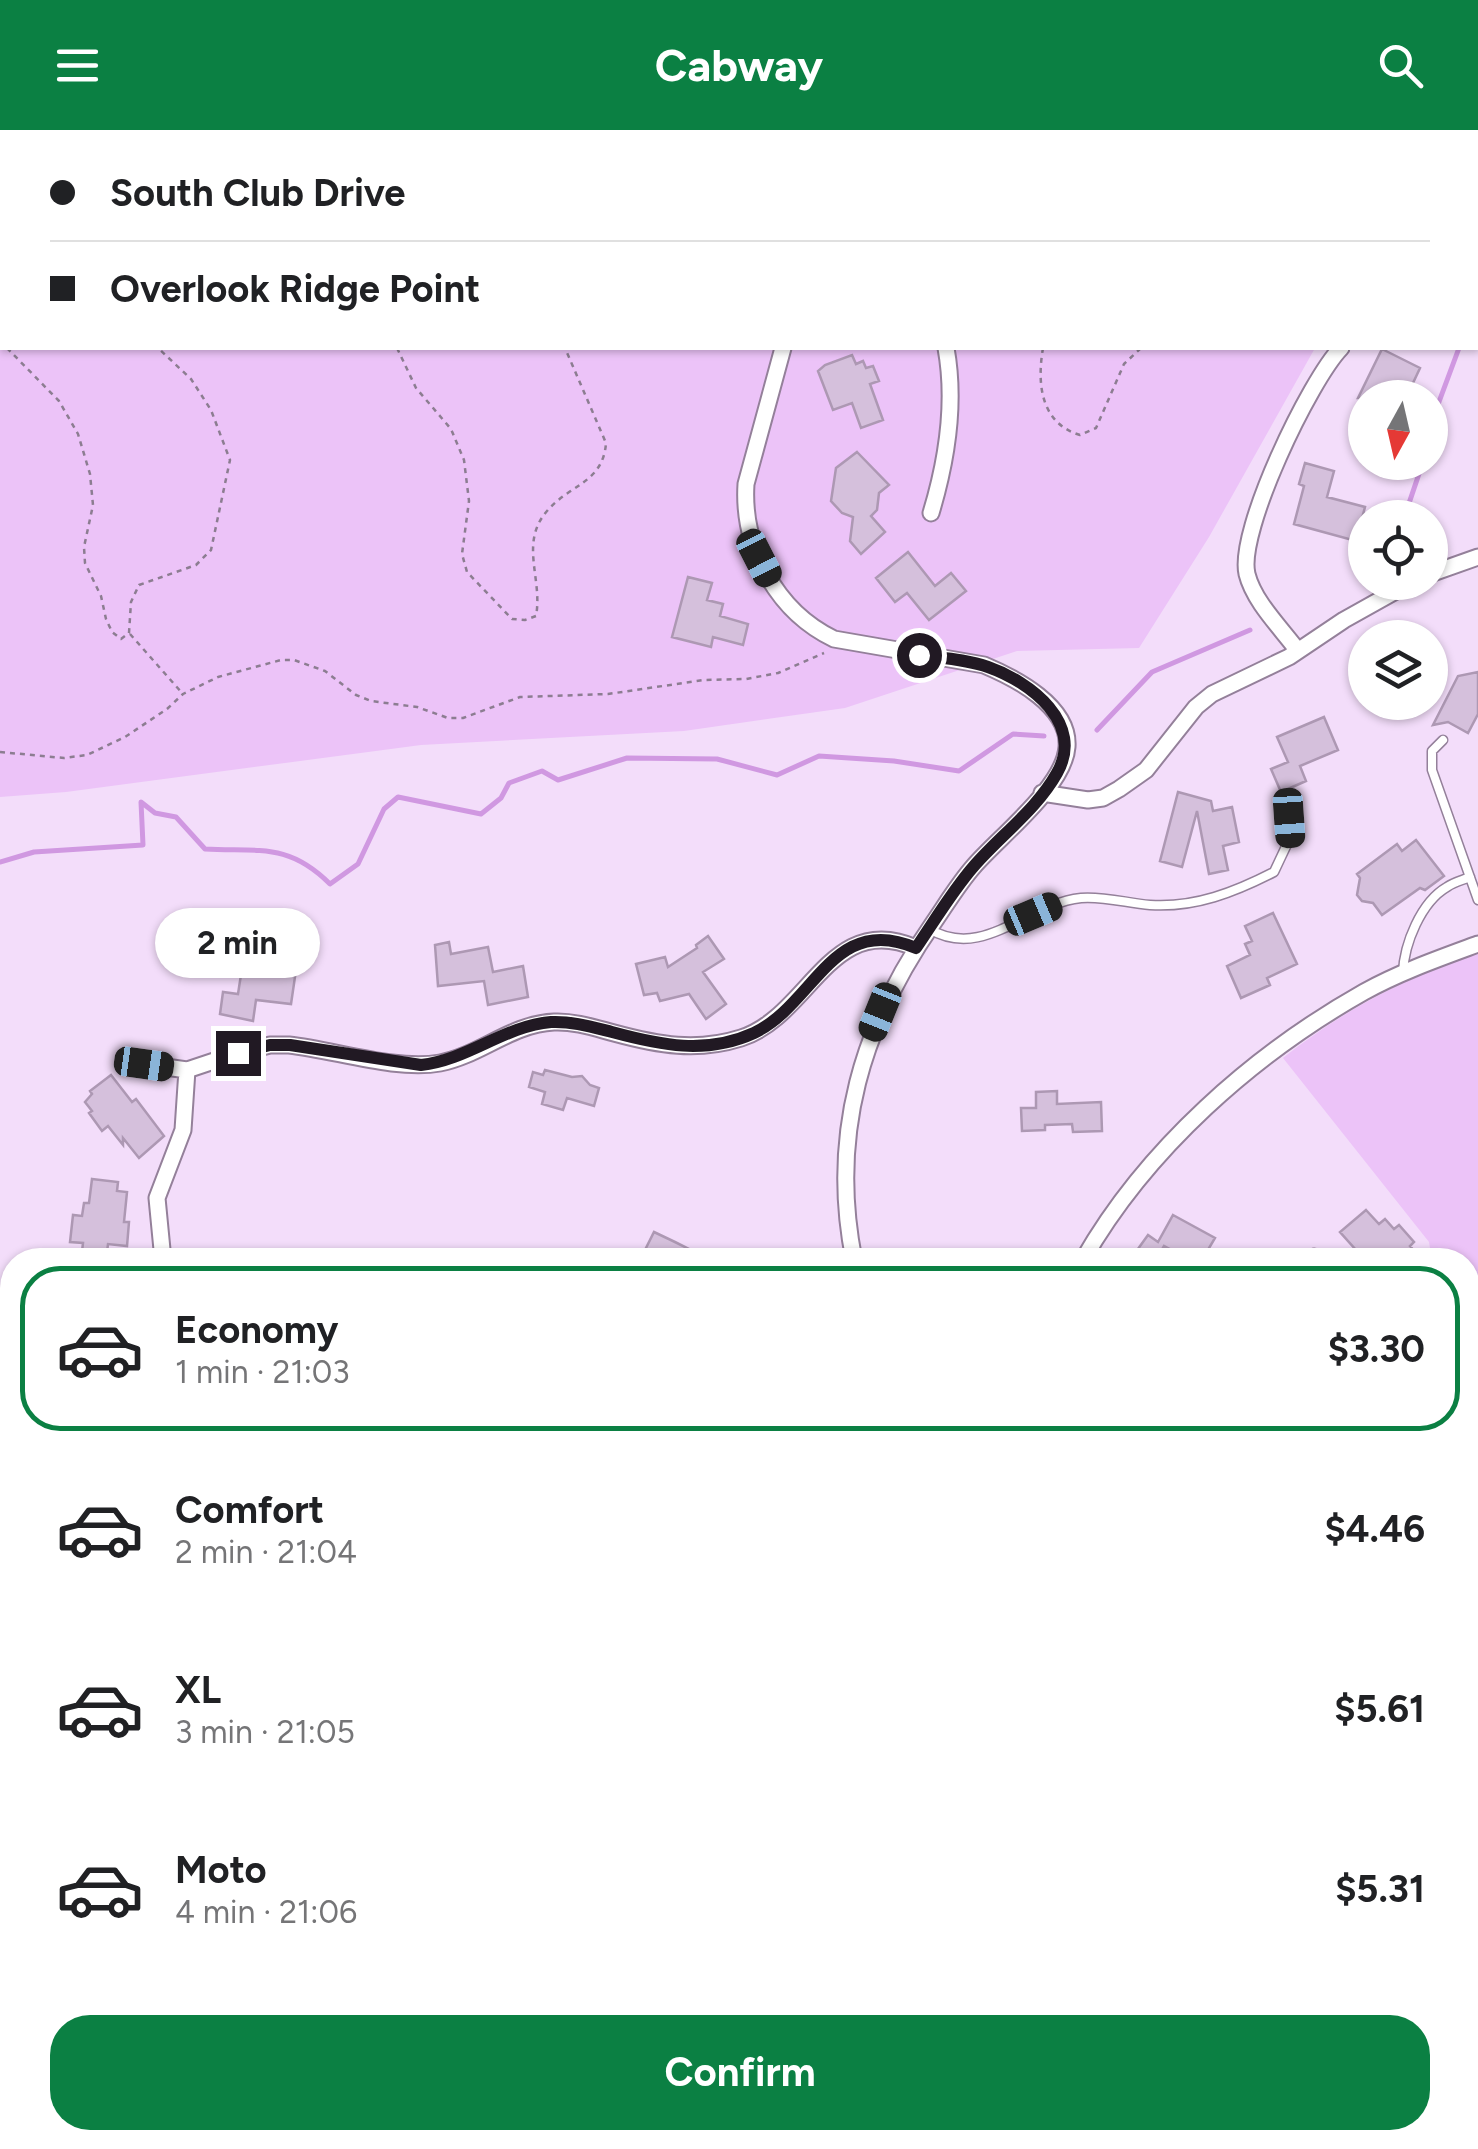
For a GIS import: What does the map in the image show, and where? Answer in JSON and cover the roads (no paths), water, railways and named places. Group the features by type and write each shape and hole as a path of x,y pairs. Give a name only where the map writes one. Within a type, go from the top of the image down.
{"street":[{"path":"781,350 746,484 747,528 773,585 787,605 834,639 984,665 1031,690 1060,721 1067,747 1056,774 1042,793 972,868 916,948 880,1012 866,1047 846,1140 844,1194 852,1248"},
{"path":"931,513 948,438 946,350"},
{"path":"1298,651 1250,582 1246,550 1275,466 1315,384 1340,350"},
{"path":"1448,568 1478,557"},
{"path":"1042,793 1088,800 1103,798 1119,789 1146,770 1196,707 1212,694 1270,668 1380,600"},
{"path":"144,1064 187,1070 270,1045 309,1047 421,1065 443,1062 504,1034 555,1022 574,1023 654,1044 704,1046 742,1038 773,1022 797,1000 818,972 860,944 878,938 896,939 916,948"},
{"path":"1091,1248 1163,1152 1288,1040 1366,991 1478,944"},
{"path":"162,1248 158,1198 183,1130 187,1070"}],"lane":[{"path":"1444,740 1432,751 1432,770 1478,900"},
{"path":"929,929 958,941 979,937 1081,898 1152,905 1213,899 1274,872 1290,838 1289,818"},
{"path":"1403,974 1404,960 1421,914 1444,888 1470,877"}],"waterway":[{"path":"1447,380 1458,350"},
{"path":"1410,500 1417,480"},
{"path":"1097,730 1152,672 1250,630"},
{"path":"0,862 34,852 143,845 141,802 155,813 176,817 205,849 286,855 330,884 358,864 384,809 398,797 481,814 501,798 509,783 542,771 558,780 627,758 717,759 777,775 819,756 894,761 959,771 1013,734 1044,736"}]}
